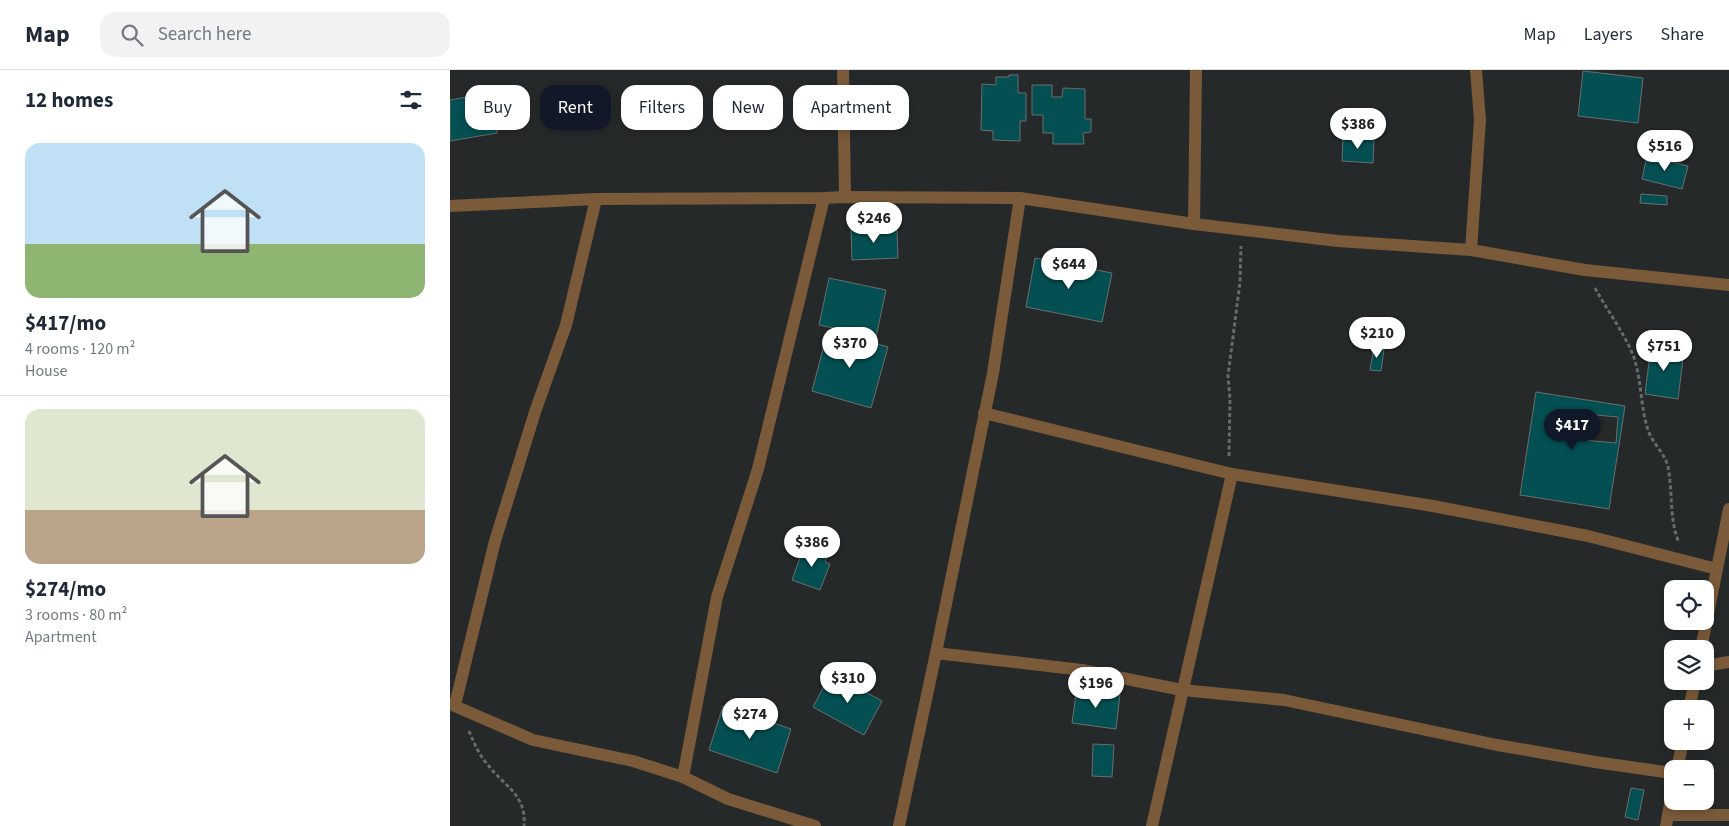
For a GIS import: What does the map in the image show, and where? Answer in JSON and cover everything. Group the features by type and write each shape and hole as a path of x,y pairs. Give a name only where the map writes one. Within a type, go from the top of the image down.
{"street":[{"path":"843,70 845,197"},
{"path":"1194,224 1196,70"},
{"path":"1471,250 1480,120 1476,70"},
{"path":"683,777 717,597 758,469 824,198"},
{"path":"899,826 993,373 1020,198"},
{"path":"450,206 596,199 1020,198 1241,230 1338,241 1471,250 1585,270 1729,285"},
{"path":"596,199 566,325 535,412 495,541 457,706 533,740 633,761 683,777 728,799 815,826"},
{"path":"984,413 1232,474 1433,506 1588,536 1717,569"},
{"path":"1152,826 1232,474"},
{"path":"1703,640 1729,509"},
{"path":"936,653 1082,670 1182,690 1284,700 1497,745 1664,772"},
{"path":"1714,664 1729,662"},
{"path":"1667,821 1729,815"}],"path":[{"path":"1232,474 1228,452 1230,399 1228,376 1240,282 1241,230"},
{"path":"1585,270 1618,326 1633,356 1643,398 1644,416 1649,432 1668,466 1673,528 1678,542 1690,563"},
{"path":"457,706 475,746 488,765 522,803 525,818 524,826"}],"building":[{"path":"1583,71 1643,78 1638,123 1578,116"},
{"path":"1009,75 1018,75 1018,93 1026,93 1026,121 1020,121 1020,141 993,140 993,131 981,130 982,84 996,85 996,77 1009,77"},
{"path":"1032,85 1052,85 1052,97 1062,97 1063,88 1085,89 1085,119 1091,119 1091,132 1083,133 1084,144 1053,144 1053,133 1043,133 1043,115 1032,115"},
{"path":"465,97 465,130 496,130 497,133 450,141 450,100"},
{"path":"1343,137 1374,138 1373,163 1342,161"},
{"path":"1647,156 1688,166 1682,189 1642,179"},
{"path":"1641,194 1667,196 1667,205 1640,203"},
{"path":"897,227 898,258 852,260 851,229"},
{"path":"1035,258 1112,273 1102,322 1026,307"},
{"path":"829,278 886,290 876,337 819,325"},
{"path":"828,330 888,347 871,408 812,391"},
{"path":"1651,346 1684,351 1678,399 1645,394"},
{"path":"1374,347 1384,349 1381,371 1370,370"},
{"path":"1536,392 1625,406 1609,509 1520,495","holes":["1585,414 1618,417 1616,443 1583,440"]},
{"path":"805,544 828,553 825,562 830,564 820,590 792,580"},
{"path":"831,673 882,701 864,735 813,707"},
{"path":"1077,688 1120,695 1116,729 1072,723"},
{"path":"723,706 791,729 777,773 709,750"},
{"path":"1093,744 1114,745 1112,777 1092,776"},
{"path":"1631,788 1644,790 1638,820 1625,817"}]}
